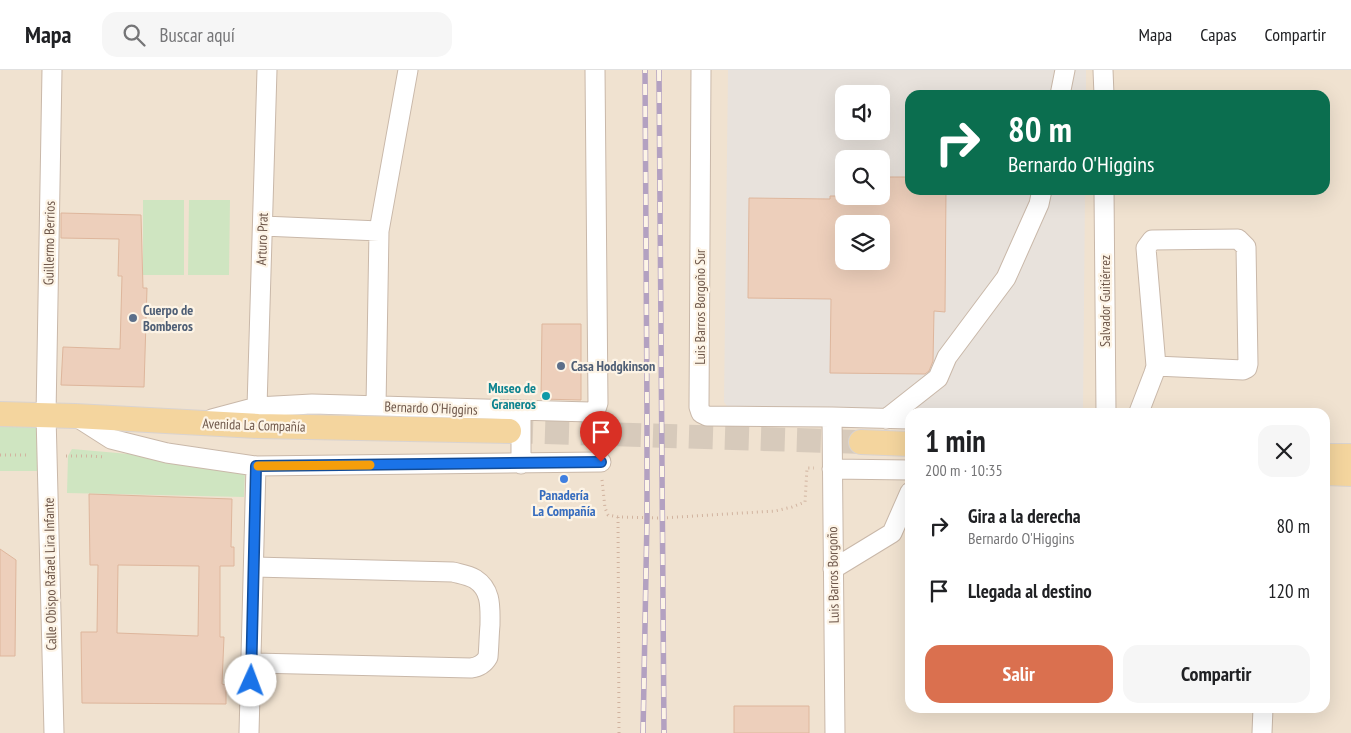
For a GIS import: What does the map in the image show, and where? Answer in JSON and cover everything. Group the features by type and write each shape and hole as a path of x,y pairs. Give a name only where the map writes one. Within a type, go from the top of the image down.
{"main road":[{"name":"Avenida La Compañía","path":"0,414 258,426 509,432"},
{"path":"861,442 905,444"},
{"path":"1330,456 1351,456"},
{"path":"1330,473 1351,474"}],"street":[{"name":"Guillermo Berrios","path":"46,415 52,70"},
{"name":"Arturo Prat","path":"257,407 267,70"},
{"path":"376,406 379,231 408,70"},
{"name":"Bernardo O'Higgins","path":"197,422 257,407 312,404 590,412 596,409 598,403 595,70"},
{"name":"Luis Barros Borgoño Sur","path":"701,70 699,407 702,413 707,416 832,417"},
{"path":"1061,90 1065,70"},
{"path":"1103,70 1104,90"},
{"path":"886,418 938,378 947,357 1006,278 1039,204 1041,195"},
{"name":"Salvador Guitiérrez","path":"1104,195 1106,408"},
{"path":"263,226 379,231"},
{"path":"1141,408 1156,366 1146,248 1148,244 1152,240 1238,239 1246,246 1247,368 1243,370 1156,366"},
{"path":"521,410 521,464"},
{"name":"Calle Obispo Rafael Lira Infante","path":"46,415 54,733"},
{"path":"75,416 110,439 167,453 256,466 601,462"},
{"path":"832,417 905,419"},
{"name":"Luis Barros Borgoño","path":"832,417 835,733"},
{"path":"250,733 256,466"},
{"path":"832,469 905,470"},
{"path":"833,569 892,533 905,503"},
{"path":"251,664 477,667 486,661 488,657 491,603 483,585 468,576 453,572 254,567"},
{"path":"1262,733 1263,713"}],"path":[{"path":"601,462 605,508 608,515 618,517 662,518 775,510 792,507 805,502 807,468 832,469"},
{"path":"618,517 619,733"}],"shaded area":[{"path":"0,70 1351,70 1351,733 0,733"},
{"path":"728,70 1086,70 1086,90 905,90 905,195 1085,195 1083,408 905,408 905,413 732,413 724,402"}],"green space":[{"path":"143,200 184,200 184,275 143,275"},
{"path":"189,200 230,200 229,275 188,275"},
{"path":"0,423 37,423 38,471 0,471"},
{"path":"72,449 163,457 245,471 244,497 67,493 68,456"}],"building":[{"path":"890,177 905,177 905,195 946,195 945,312 934,311 933,361 929,371 925,374 830,373 831,299 748,298 749,198 830,199 830,196 835,196 835,205 890,205"},
{"name":"Cuerpo de Bomberos","path":"61,213 141,215 143,288 147,288 144,387 61,385 63,347 120,349 122,276 118,276 119,239 61,238"},
{"name":"Casa Hodgkinson","path":"542,324 581,324 581,400 541,399"},
{"path":"89,494 232,499 231,547 234,547 234,566 220,566 220,637 224,637 222,684 226,685 226,704 82,703 81,632 97,632 98,565 90,565","holes":["118,565 199,566 198,636 117,633"]},
{"path":"0,549 16,560 15,656 0,656"},
{"path":"734,706 809,706 809,733 734,733"}],"tunnel":[{"path":"509,431 861,442"}],"railway":[{"path":"643,733 647,518 645,70"},
{"path":"659,70 664,733"}],"slow traffic":[{"path":"258,466 370,465"}],"place":[{"name":"Cuerpo de Bomberos","path":"133,318"},
{"name":"Casa Hodgkinson","path":"561,366"},
{"name":"Museo de Graneros","path":"546,396"},
{"name":"Panadería La Compañía","path":"564,479"}],"route":[{"path":"251,681 256,466 601,462"}]}
